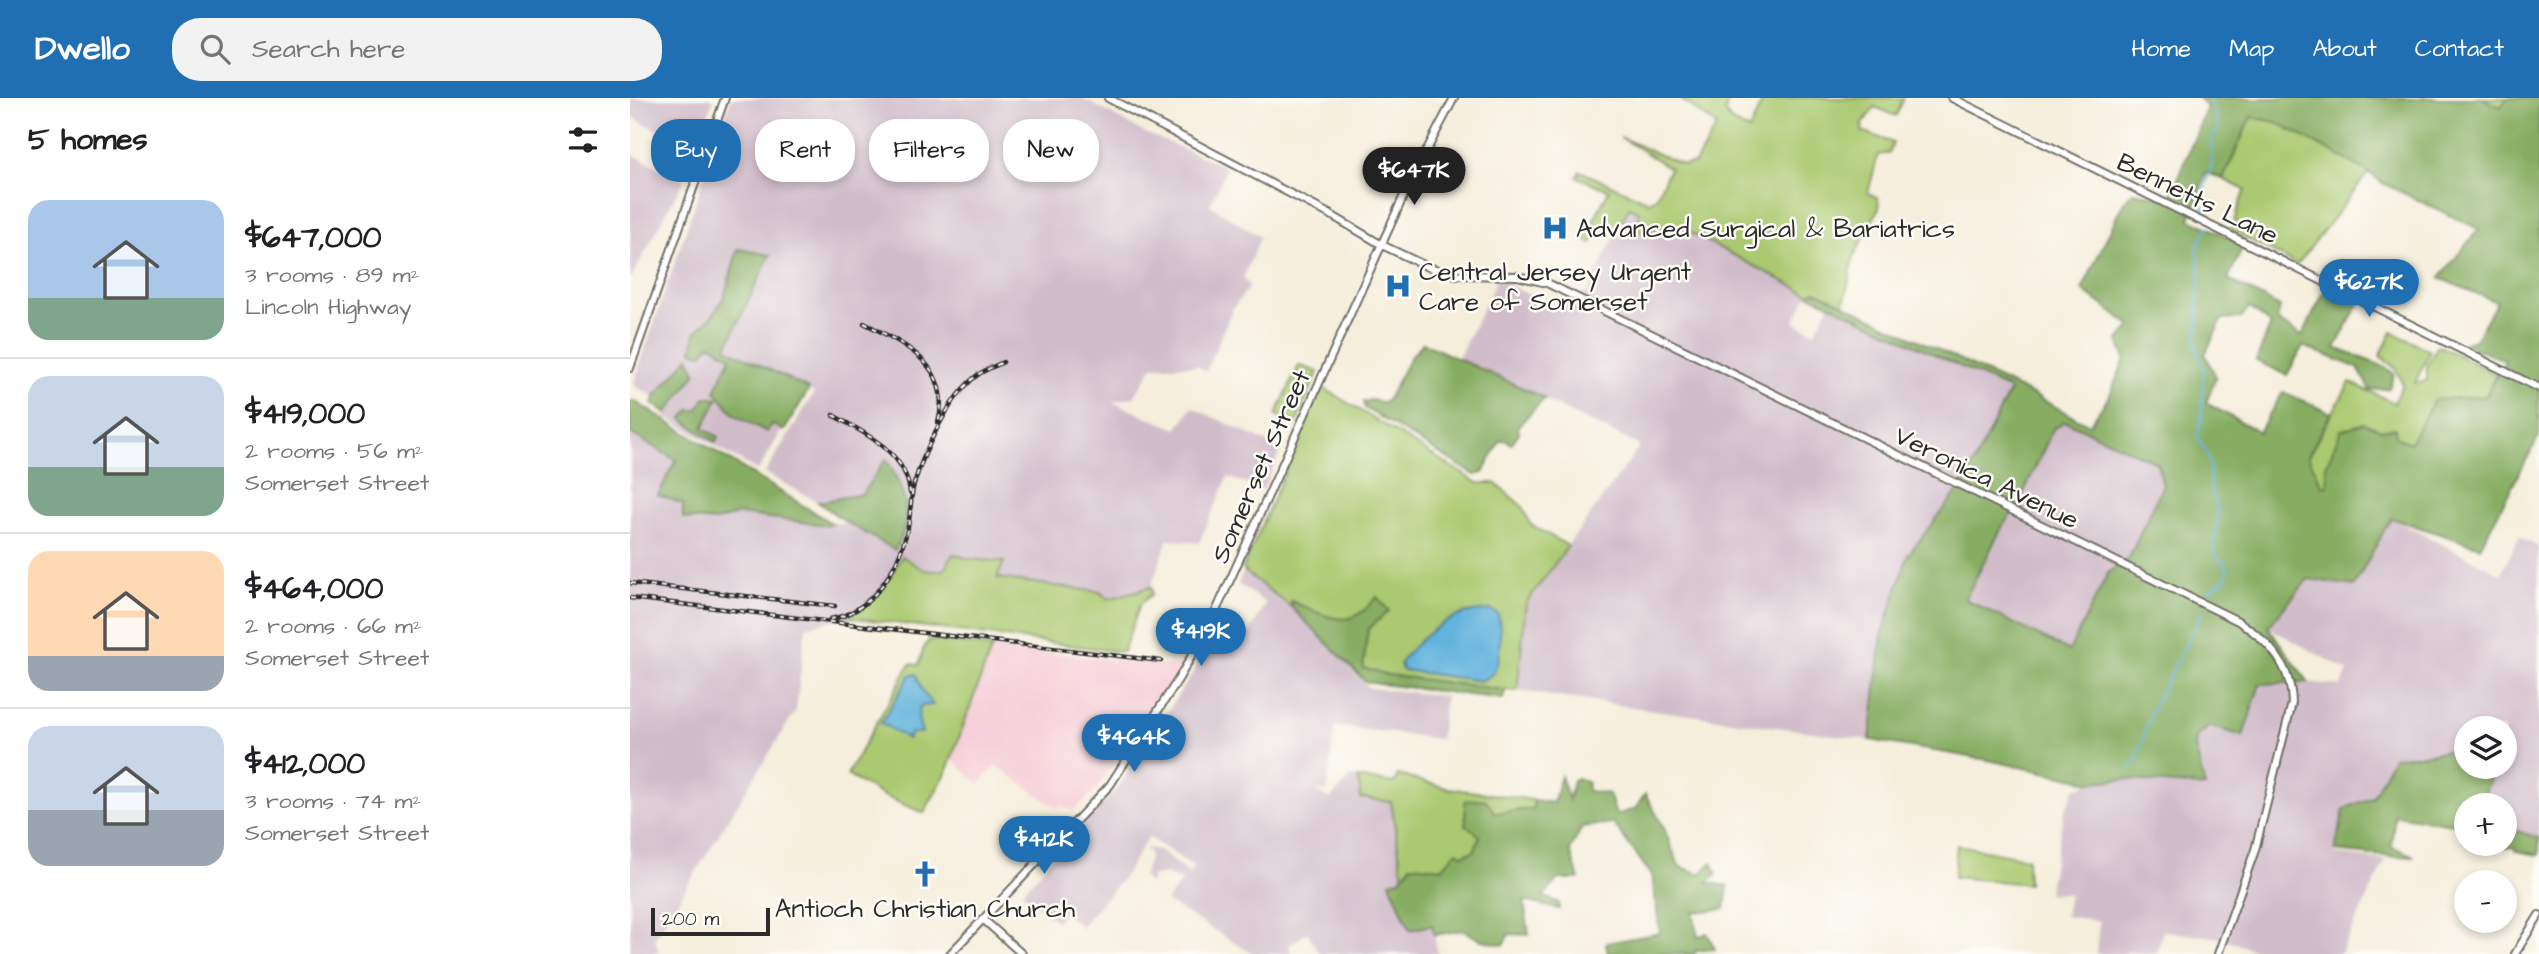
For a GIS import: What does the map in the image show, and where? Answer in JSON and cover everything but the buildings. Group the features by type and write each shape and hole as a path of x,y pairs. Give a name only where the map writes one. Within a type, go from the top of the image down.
{"street":[{"path":"630,368 725,98"},
{"name":"Veronica Avenue","path":"1108,98 1331,215 1382,245 1448,274 1517,276 1547,283 2238,621 2264,639 2276,653 2288,677 2291,695 2290,718 2255,850 2218,954"},
{"name":"Somerset Street","path":"950,954 1110,785 1188,664 1212,620 1409,184 1454,98"},
{"name":"Bennetts Lane","path":"1952,98 2539,388"},
{"path":"2515,954 2539,915"},
{"path":"984,920 1023,954"}],"shaded area":[{"path":"630,98 714,98 706,119 651,119 651,127 630,116"},
{"path":"731,98 1082,98 1143,132 1227,167 1210,205 1260,237 1243,279 1250,286 1233,308 1206,371 1198,366 1153,366 1134,397 1112,402 1177,429 1192,407 1281,449 1263,490 1228,477 1199,543 1168,539 1151,587 1108,600 1100,592 996,578 1003,562 969,559 953,554 945,569 926,572 902,556 875,598 864,609 847,617 806,627 796,710 655,938 659,953 630,954 630,433 676,460 683,504 716,521 739,514 825,525 846,522 895,549 885,460 862,494 818,502 765,473 814,393 726,348 770,255 738,249 724,297 712,316 695,333 731,357 715,392 735,415 767,432 772,424 782,430 758,471 664,416 696,373 689,358 654,397 636,387 634,382 702,182 741,182 741,119 724,119"},
{"path":"630,153 651,164 651,182 683,182 630,280"},
{"path":"1629,207 1640,212 1634,228 1639,232 1676,225 1808,294 1794,322 1815,332 1831,302 2010,390 1964,483 1907,556 1882,636 1870,740 1517,691 1526,603 1640,446 1458,358 1497,279 1555,308 1558,301 1587,293"},
{"path":"2065,421 2157,462 2163,485 2129,558 2108,574 2069,651 1965,599 2009,513 2020,503 2053,429"},
{"path":"2391,518 2501,574 2519,537 2539,547 2539,838 2517,831 2517,793 2485,793 2490,779 2517,779 2517,716 2454,716 2454,750 2393,757 2373,797 2344,809 2335,854 2386,860 2340,954 2265,954 2221,938 2163,931 2156,954 2096,954 2099,921 2065,916 2069,894 2048,893 2064,813 2074,790 2090,782 2126,779 2204,787 2195,746 2196,738 2209,726 2243,736 2260,684 2308,682 2341,686 2348,671 2268,627 2309,579 2354,586"},
{"path":"1244,571 1299,613 1369,688 1445,696 1440,739 1335,726 1327,791 1314,790 1330,799 1351,777 1358,778 1361,798 1391,801 1402,872 1401,879 1391,882 1432,925 1438,954 1320,954 1307,932 1289,946 1292,954 1253,954 1166,901 1182,881 1165,874 1153,876 1150,884 1143,877 1150,855 1145,848 1159,850 1189,874 1195,867 1148,837 1123,878 1081,927 1064,912 1056,921 1022,892 1119,786 1205,654 1225,614 1249,634 1266,603 1238,584"},
{"path":"929,640 1181,667 1096,790 1073,811 1061,806 1058,809 996,765 979,784 953,760 924,813 886,797 847,775 910,664 919,665"}],"green space":[{"path":"1682,98 1729,98 1725,112 1732,122 1749,130 1764,98 1904,98 1896,116 1875,107 1863,123 1862,131 1893,143 1889,153 1878,155 1868,193 1878,198 1879,208 1854,256 1844,304 1816,291 1808,294 1676,225 1639,232 1634,229 1640,212 1629,207 1616,232 1606,228 1591,243 1584,239 1609,190 1577,177 1580,171 1649,202 1656,198 1670,168 1620,137 1683,165 1695,163 1717,126"},
{"path":"2199,98 2482,98 2501,107 2507,98 2539,98 2539,436 2480,547 2391,518 2354,586 2308,579 2268,627 2308,682 2260,684 2243,736 2209,726 2196,738 2195,746 2205,787 2126,779 2090,782 1988,760 1870,740 1882,636 1908,555 1964,483 2010,390 1808,294 1816,291 2035,396 2089,425 2109,397 2125,359 2118,341 2131,326 2082,290 2123,203 2133,192 2170,198 2207,107","holes":["2251,117 2276,122 2369,172 2382,183 2479,229 2439,278 2497,302 2475,340 2462,344 2505,360 2486,396 2434,400 2410,443 2396,437 2395,428 2381,430 2364,423 2341,430 2326,466 2328,486 2322,485 2308,456 2331,413 2283,392 2259,432 2206,403 2216,377 2205,354 2222,319 2242,318 2249,307 2271,324 2256,361 2287,375 2303,346 2358,368 2370,390 2389,388 2394,374 2385,367 2335,348 2361,300 2328,284 2302,336 2277,320 2280,307 2228,279 2244,245 2190,219 2206,172 2223,179","2065,421 2157,463 2163,485 2129,558 2108,573 2069,651 1965,599 2002,527 2019,503 2053,429"]},
{"path":"2217,98 2539,98 2481,228 2368,173 2297,265 2231,230 2245,190 2223,179 2251,117"},
{"path":"738,249 770,255 726,348 809,389 784,431 772,424 767,432 735,415 715,391 731,357 710,344 702,354 692,351 695,333 712,316 724,297"},
{"path":"2392,332 2430,351 2415,383 2427,381 2427,365 2438,345 2496,374 2486,396 2434,400 2410,443 2395,437 2394,428 2381,431 2364,423 2328,486 2321,485 2308,456 2350,382 2394,403 2403,384 2395,368 2380,356"},
{"path":"1423,343 1545,398 1518,426 1519,433 1511,444 1507,440 1500,441 1483,473 1475,475 1365,408 1363,402 1371,400 1383,403 1388,399 1411,356"},
{"path":"689,357 696,373 667,413 652,404 654,397"},
{"path":"1299,365 1318,372 1295,426 1276,415"},
{"path":"1322,387 1478,483 1495,483 1523,507 1530,524 1568,546 1526,603 1517,691 1505,690 1503,699 1366,682 1299,613 1244,571"},
{"path":"706,397 718,399 703,428 718,437 716,442 682,419 690,410 697,410"},
{"path":"630,401 833,524 739,514 716,521 683,518 683,504 658,495 676,460 630,433"},
{"path":"886,459 898,481 905,503 905,526 895,550 846,522 818,502 862,494"},
{"path":"953,554 969,559 1004,562 997,578 1100,592 1108,599 1151,587 1152,594 1140,604 1123,652 847,617 865,606 879,591 902,556 922,569 939,571 945,569"},
{"path":"1377,597 1389,611 1368,629 1363,668 1389,675 1505,690 1503,699 1366,682 1292,608 1291,601 1320,614 1343,619 1358,615"},
{"path":"929,640 992,647 946,773 924,813 886,797 847,775 910,664 919,665"},
{"path":"2454,750 2454,779 2490,779 2485,793 2454,793 2454,824 2395,815 2391,846 2414,856 2335,851 2344,809 2373,797 2393,757"},
{"path":"1398,775 1447,788 1534,800 1533,809 1495,813 1474,851 1462,855 1457,852 1442,868 1411,865 1401,879 1391,802 1361,798 1358,778 1394,783"},
{"path":"1561,776 1569,800 1573,780 1578,778 1588,783 1587,791 1609,794 1616,815 1635,809 1645,794 1663,826 1679,866 1700,874 1712,862 1717,874 1707,882 1728,886 1725,909 1693,912 1698,937 1707,933 1715,949 1696,951 1695,954 1608,954 1606,943 1660,933 1652,876 1613,823 1582,827 1570,850 1579,879 1559,879 1543,896 1559,903 1559,909 1524,901 1529,935 1509,934 1503,945 1479,939 1463,930 1434,935 1432,925 1410,930 1390,882 1401,879 1411,865 1442,868 1457,851 1463,855 1474,851 1480,836 1466,825 1465,801 1485,799 1495,813 1533,809 1534,800 1553,803"},
{"path":"2517,831 2539,838 2539,855 2517,851"},
{"path":"1957,845 2027,858 2028,884 1954,877"}],"water":[{"path":"1491,610 1498,614 1500,643 1496,666 1489,677 1481,681 1402,670 1400,663 1405,656 1436,628 1463,614"},
{"path":"916,674 923,692 933,705 920,706 918,717 922,733 911,733 908,739 881,723 910,675"}],"waterway":[{"path":"2210,98 2219,129 2211,139 2212,164 2199,203 2208,211 2210,221"},
{"path":"2208,227 2197,247 2200,277 2197,301 2199,323 2195,338 2204,369 2201,420 2197,437 2209,457 2211,490 2218,511 2214,554 2227,566 2226,578 2210,590 2208,599"},
{"path":"2130,768 2135,764 2153,707 2203,612"}],"railway":[{"path":"864,323 910,349 932,372 939,386 941,403 938,423"},
{"path":"830,619 858,608 870,599 890,574 907,531 914,484 938,426 965,387 978,375 1003,362"},
{"path":"833,415 882,445 892,455 907,478 910,493"},
{"path":"630,583 835,606"},
{"path":"630,598 1161,661"}],"place":[{"name":"Advanced Surgical & Bariatrics","path":"1555,228"},
{"name":"Central Jersey Urgent Care of Somerset","path":"1398,286"},
{"name":"Antioch Christian Church","path":"925,874"}]}
